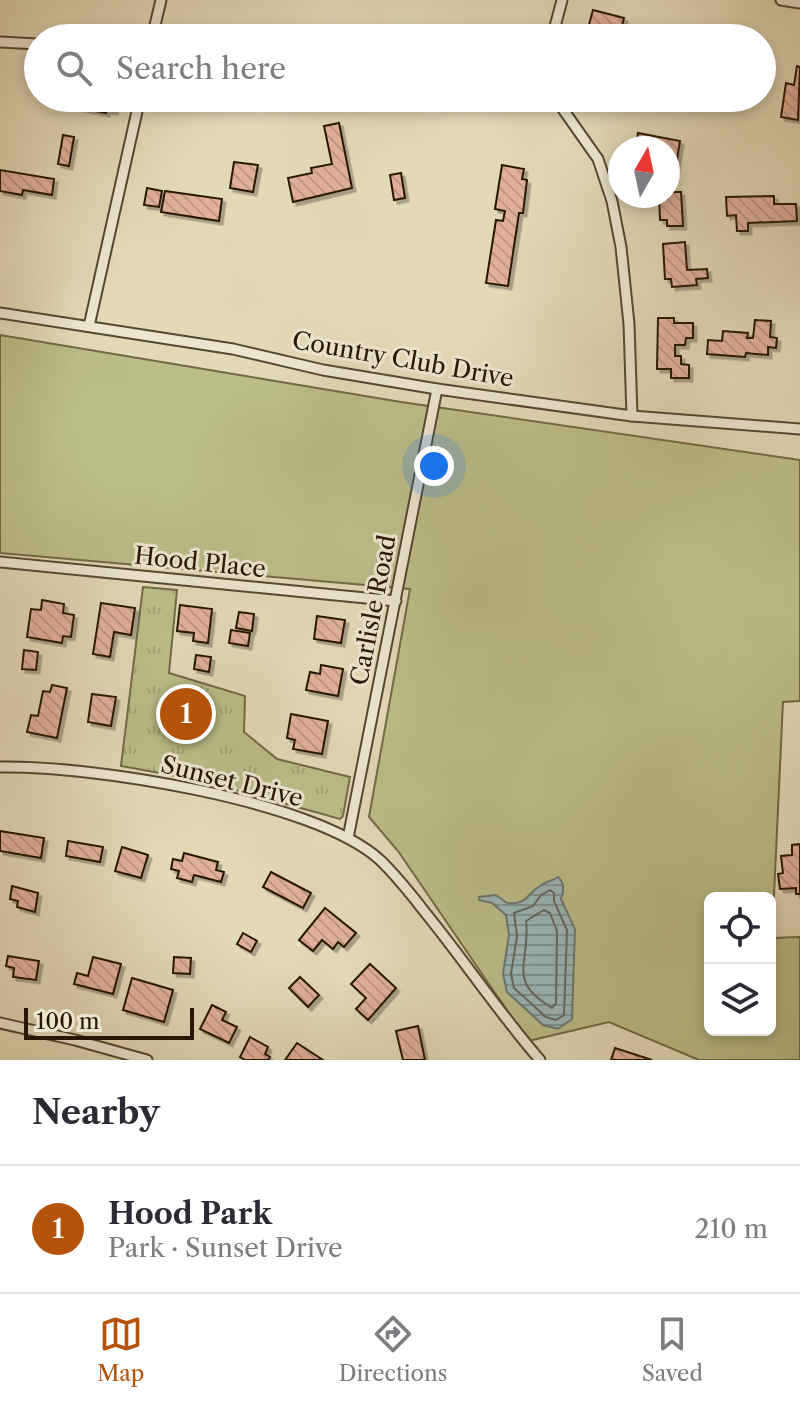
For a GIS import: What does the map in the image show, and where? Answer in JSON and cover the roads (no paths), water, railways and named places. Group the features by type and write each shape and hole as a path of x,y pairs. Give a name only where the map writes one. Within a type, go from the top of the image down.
{"street":[{"path":"156,24 161,0"},
{"path":"556,24 562,0"},
{"path":"781,0 800,3"},
{"path":"0,42 24,43"},
{"path":"89,326 137,112"},
{"path":"565,112 598,159 612,201 621,247 629,324 632,416"},
{"name":"Country Club Drive","path":"0,313 233,349 323,370 437,389 632,416 800,429"},
{"name":"Carlisle Road","path":"348,838 437,389"},
{"name":"Hood Place","path":"0,562 396,601"},
{"name":"Sunset Drive","path":"0,767 56,769 160,784 276,809 348,838 379,859 406,888 540,1060"},
{"path":"0,1023 147,1060"},
{"path":"524,1060 531,1050"}],"water":[{"path":"558,877 563,887 561,899 575,929 572,1019 558,1029 543,1025 507,992 503,974 509,935 506,915 492,903 479,900 479,897 496,895 507,903 519,902"}],"place":[{"name":"Hood Park","path":"186,714"}]}
